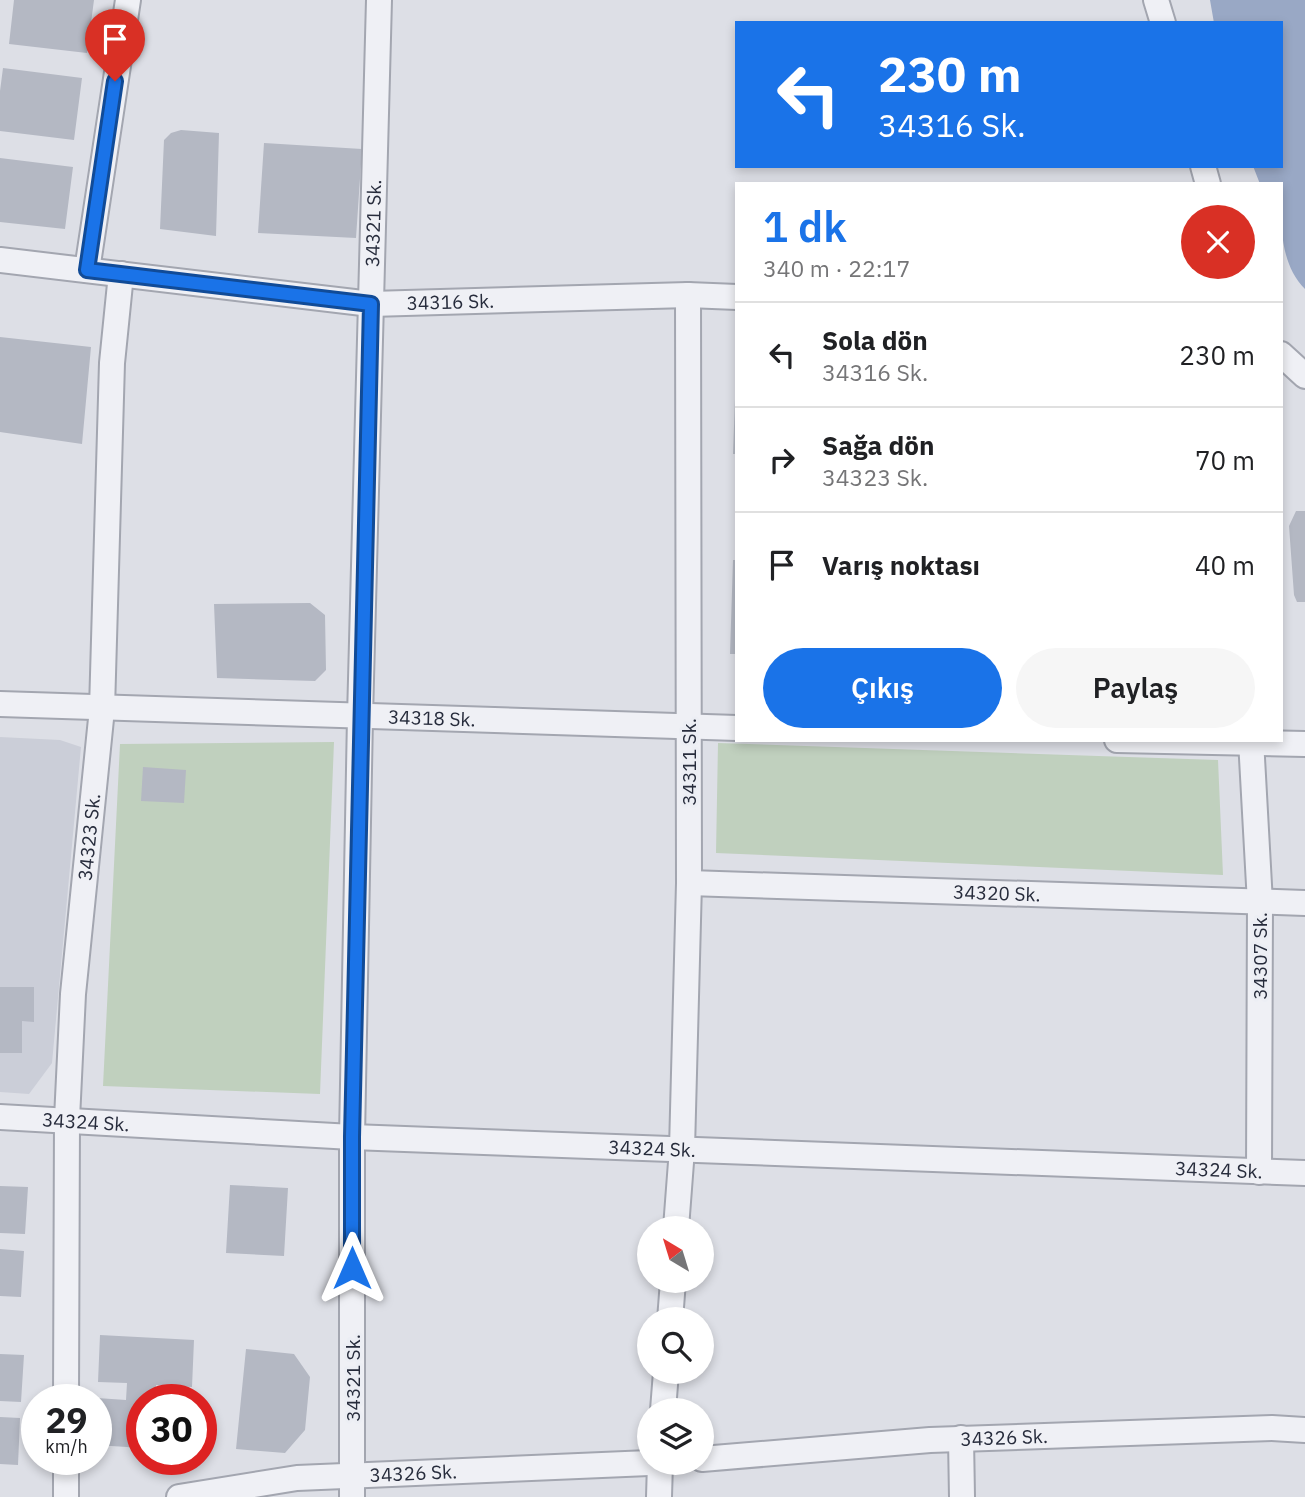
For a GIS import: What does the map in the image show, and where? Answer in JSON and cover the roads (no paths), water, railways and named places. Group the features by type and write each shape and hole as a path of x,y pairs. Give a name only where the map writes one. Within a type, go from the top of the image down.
{"street":[{"path":"87,270 128,0"},
{"name":"34321 Sk.","path":"353,1486 352,1137 379,0"},
{"path":"1156,0 1162,21"},
{"name":"34316 Sk.","path":"0,260 371,304 688,295 735,297"},
{"name":"34323 Sk.","path":"66,1384 67,1119 73,994 102,709 112,363 121,274"},
{"name":"34311 Sk.","path":"677,1216 682,1149 690,883 688,295"},
{"path":"1283,356 1305,376"},
{"name":"34318 Sk.","path":"0,704 735,728"},
{"path":"1251,742 1305,744"},
{"name":"34307 Sk.","path":"1251,742 1260,903 1259,1172"},
{"name":"34320 Sk.","path":"690,883 1305,903"},
{"name":"34324 Sk.","path":"0,1117 352,1137 1305,1173"},
{"name":"34326 Sk.","path":"714,1458 961,1438 1272,1428 1305,1430"},
{"path":"961,1438 962,1497"},
{"name":"34326 Sk.","path":"179,1497 297,1478 353,1486 637,1464"},
{"path":"66,1475 66,1497"},
{"path":"659,1497 660,1475"}],"water":[{"path":"1210,0 1305,0 1305,289 1290,266 1283,240 1283,182 1259,182 1254,168 1283,168 1283,21 1214,21"}]}
